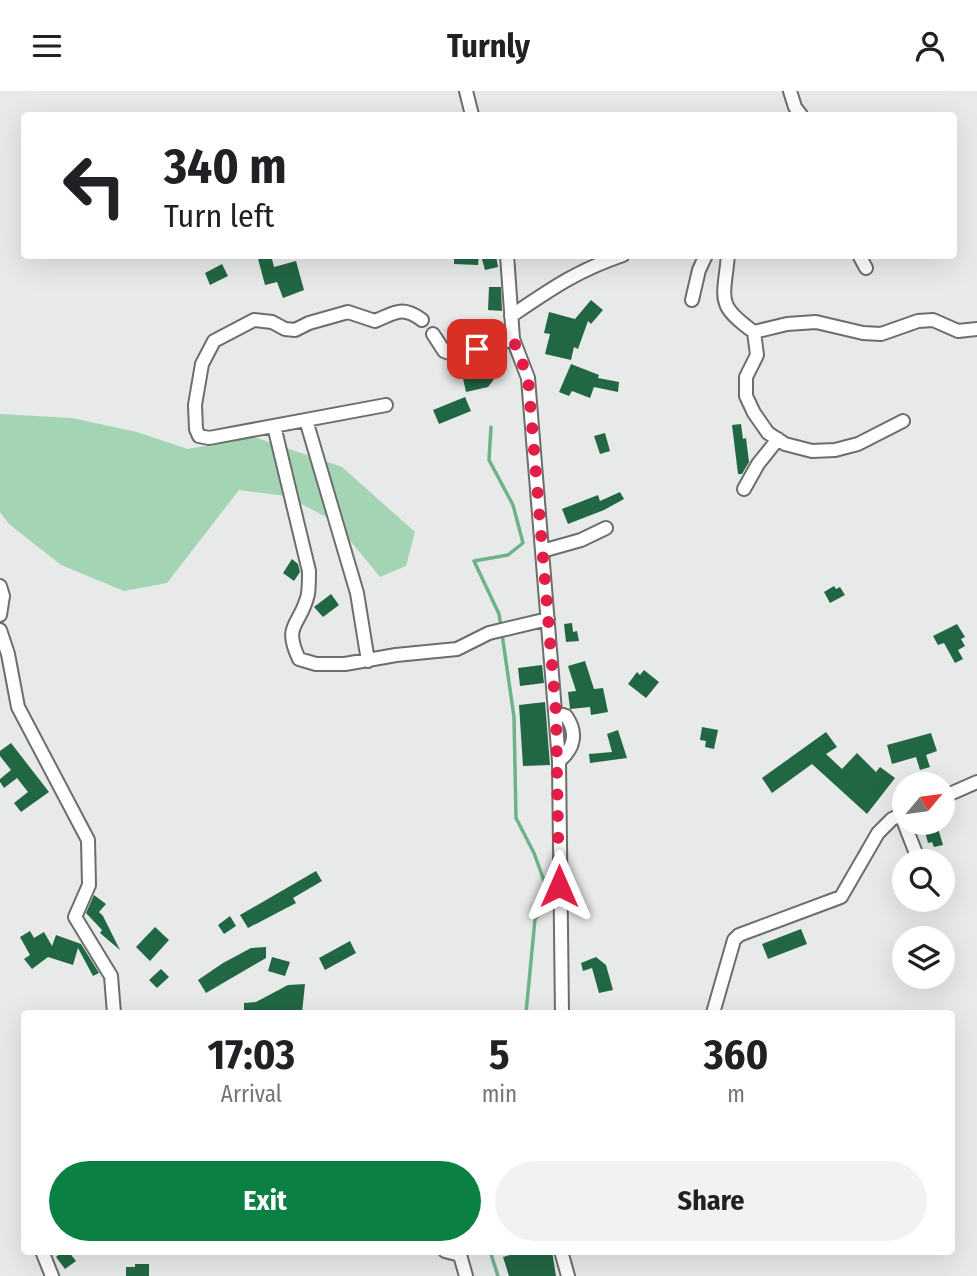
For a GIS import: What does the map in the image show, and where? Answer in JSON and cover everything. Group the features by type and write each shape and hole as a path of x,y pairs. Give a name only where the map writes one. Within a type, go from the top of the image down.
{"street":[{"path":"466,91 471,112"},
{"path":"790,91 794,107 799,112"},
{"path":"507,259 513,339 528,378 556,713 562,1010"},
{"path":"511,316 568,278 612,259"},
{"path":"692,300 704,259"},
{"path":"728,259 725,308 754,332 757,355 746,377 747,395 754,413 768,433 785,444 812,451 835,450 858,444 903,421"},
{"path":"861,259 866,268"},
{"path":"386,405 209,438 200,436 196,429 195,405 202,364 214,341 254,320 272,322 285,329 295,330 309,323 348,312 375,321 404,310 422,320"},
{"path":"754,332 787,324 816,322 863,333 881,334 918,321 933,320 958,331 977,329"},
{"path":"433,334 444,351 458,356 513,339"},
{"path":"306,420 357,593 368,661"},
{"path":"274,426 309,571 308,593 303,610 293,626 290,641 299,659 316,664 345,664 396,655 457,649 489,633 548,619"},
{"path":"744,489 758,464 778,439"},
{"path":"542,551 581,540 606,528"},
{"path":"0,586 3,596 0,615"},
{"path":"0,630 8,654 18,707 88,840 89,885 75,917 111,976 114,1010"},
{"path":"956,791 977,782"},
{"path":"714,1010 734,940 739,935 841,897 878,833 892,819"},
{"path":"44,1255 52,1276"},
{"path":"460,1255 466,1276"},
{"path":"562,1255 568,1276"}],"green space":[{"path":"0,414 72,418 137,432 188,449 254,437 342,467 415,532 406,566 380,577 334,521 286,496 239,490 167,583 124,591 61,565 9,524 0,512"}],"building":[{"path":"258,259 272,259 274,267 296,261 304,290 283,298 277,282 265,285"},
{"path":"454,259 479,259 478,265 454,264"},
{"path":"482,259 497,259 498,267 485,270"},
{"path":"222,264 228,276 210,285 205,273"},
{"path":"489,287 501,287 502,311 488,310"},
{"path":"591,300 603,310 591,324 588,321 578,349 574,347 571,360 545,354 550,334 544,333 549,312 575,319"},
{"path":"507,362 488,387 466,392 462,374"},
{"path":"571,364 599,375 598,378 619,382 618,392 594,387 590,398 572,391 569,396 559,392"},
{"path":"465,397 471,411 439,424 433,410"},
{"path":"741,424 749,462 742,474 738,474 732,425"},
{"path":"605,433 610,451 600,454 594,436"},
{"path":"620,492 624,499 568,524 562,509 598,495 600,501"},
{"path":"292,559 298,564 300,572 294,581 283,573"},
{"path":"834,586 836,589 840,587 845,595 830,603 824,592"},
{"path":"331,594 339,605 323,617 314,607"},
{"path":"572,623 573,632 577,631 579,641 566,642 564,624"},
{"path":"957,624 965,637 961,639 965,646 958,650 963,659 955,663 944,643 938,645 933,636"},
{"path":"585,661 594,689 603,688 608,712 591,715 590,707 570,709 568,692 576,691 568,666"},
{"path":"542,665 544,683 520,686 518,668"},
{"path":"644,670 659,682 646,698 628,684 637,672 640,675"},
{"path":"545,702 550,765 523,766 519,705"},
{"path":"702,727 718,730 714,749 705,747 706,741 700,740"},
{"path":"618,730 627,758 590,763 589,754 612,752 607,734"},
{"path":"826,732 837,747 826,754 842,769 857,753 876,772 880,767 892,776 892,782 867,814 812,764 772,793 762,778"},
{"path":"931,733 937,751 926,755 930,767 920,770 916,757 892,764 887,745"},
{"path":"11,743 49,792 21,812 14,803 28,792 17,778 4,788 0,782 11,770 0,756 0,751"},
{"path":"926,835 940,835 943,845 934,847 932,842 928,843"},
{"path":"316,871 322,881 293,898 296,903 248,928 240,915"},
{"path":"94,895 106,904 99,912 120,950 100,933 102,930 86,913"},
{"path":"230,916 236,926 224,934 218,925"},
{"path":"155,927 169,940 150,961 136,947"},
{"path":"801,929 807,944 768,959 762,944"},
{"path":"30,931 34,938 44,932 52,946 56,935 81,944 99,973 93,976 78,948 73,965 48,957 32,969 24,959 30,955 20,937"},
{"path":"350,941 356,953 325,970 319,958"},
{"path":"266,947 266,958 206,993 198,980 251,948"},
{"path":"272,957 290,962 285,976 268,971"},
{"path":"596,957 606,965 613,990 599,993 592,968 583,971 581,963"},
{"path":"161,969 169,977 157,988 149,980"},
{"path":"305,984 302,1010 244,1010 244,1003 256,1002 288,985"},
{"path":"71,1255 76,1261 65,1269 56,1257"},
{"path":"553,1255 556,1276 509,1276 503,1257"},
{"path":"135,1264 149,1264 149,1276 126,1276 126,1267 135,1267"}],"waterway":[{"path":"491,427 489,460 513,505 523,543 508,555 474,561 499,614 501,627"},
{"path":"502,634 514,717 516,818 534,853 551,900 535,919 526,1010"},
{"path":"491,1255 498,1276"}],"route":[{"path":"477,349 513,339 528,378 559,761 559,886"}]}
